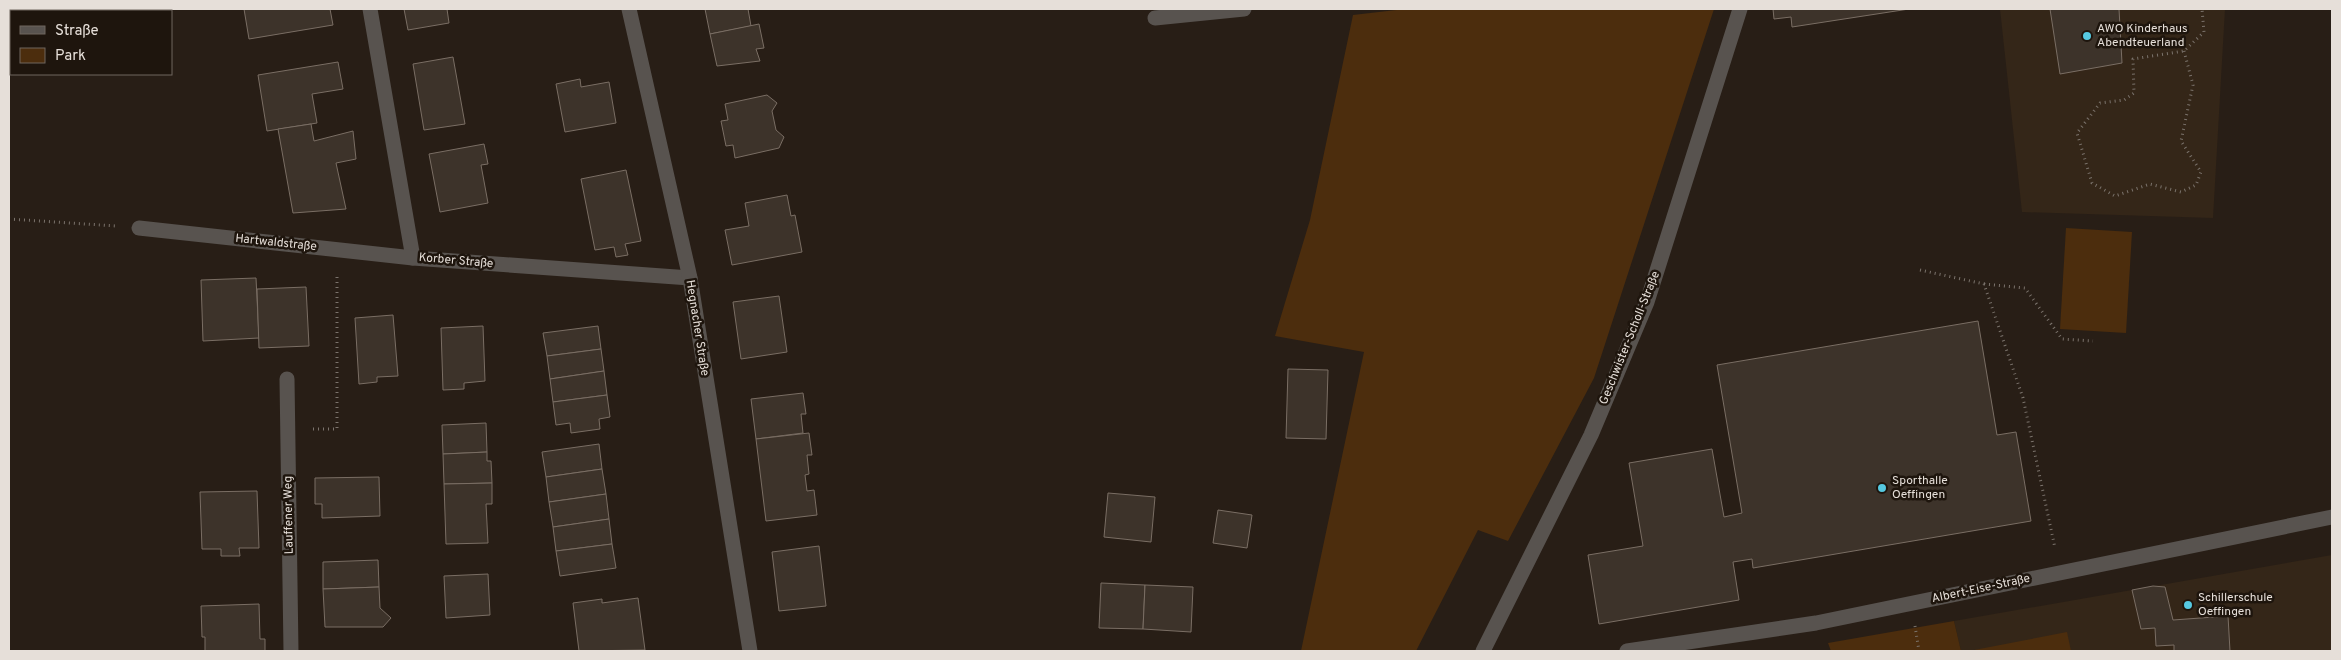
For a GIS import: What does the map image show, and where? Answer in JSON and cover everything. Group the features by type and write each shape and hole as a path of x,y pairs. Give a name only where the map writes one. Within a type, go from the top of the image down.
{"street":[{"name":"Korber Straße","path":"370,9 413,258 690,278"},
{"name":"Hegnacher Straße","path":"628,9 690,278 750,651"},
{"path":"1155,18 1244,9"},
{"name":"Geschwister-Scholl-Straße","path":"1483,651 1591,434 1647,302 1740,9"},
{"name":"Hartwaldstraße","path":"139,228 413,258"},
{"name":"Lauffener Weg","path":"287,379 291,651"},
{"name":"Albert-Eise-Straße","path":"1627,651 1816,623 2332,517"}],"path":[{"path":"2184,51 2193,85 2181,140 2201,172 2196,185 2181,192 2150,184 2115,196 2092,183 2077,133 2100,103 2124,100 2134,93 2133,59 2184,51 2204,32 2202,9"},
{"path":"9,219 139,228"},
{"path":"287,429 336,429 337,250"},
{"path":"1920,270 1984,284 2025,288 2062,339 2093,341"},
{"path":"1984,284 2023,398 2061,573"}],"shaded area":[{"path":"2000,9 2225,9 2213,218 2022,212"},
{"name":"Schillerschule Oeffingen","path":"2332,555 2332,651 1961,651 1954,621"}],"green space":[{"path":"1405,9 1714,9 1594,378 1508,541 1478,530 1416,651 1301,651 1364,352 1275,336 1310,220 1353,15"},
{"path":"2066,228 2132,232 2126,333 2060,329"},
{"path":"1954,621 1961,651 1831,651 1828,643"},
{"path":"2067,632 2071,651 1969,651"}],"building":[{"path":"244,9 330,9 333,25 249,39"},
{"path":"404,9 447,9 449,23 408,30"},
{"path":"705,9 748,9 751,26 710,34"},
{"path":"1773,9 1909,9 1792,27 1791,17 1774,19"},
{"name":"AWO Kinderhaus Abendteuerland","path":"2050,9 2119,9 2122,63 2060,74"},
{"path":"759,24 764,48 756,49 760,61 717,66 710,34"},
{"path":"453,57 465,124 424,130 413,64"},
{"path":"338,62 343,89 312,94 317,123 267,131 258,75"},
{"path":"580,79 581,87 609,82 616,123 565,132 556,84"},
{"path":"767,95 777,103 772,111 776,130 784,137 779,148 735,158 733,145 726,146 721,121 728,120 725,104"},
{"path":"311,124 314,141 353,131 356,159 336,163 346,209 293,213 278,129"},
{"path":"484,144 488,164 481,165 488,203 440,212 429,154"},
{"path":"626,170 641,241 625,244 628,255 616,257 614,247 595,250 581,179"},
{"path":"787,195 791,216 795,215 802,252 732,265 725,230 749,226 745,203"},
{"path":"256,278 259,338 203,341 201,280"},
{"path":"306,287 309,346 259,348 257,289"},
{"path":"779,296 787,352 741,359 733,302"},
{"path":"393,315 398,376 377,377 377,382 359,384 355,318"},
{"name":"Sporthalle Oeffingen","path":"1978,321 1997,435 2016,432 2031,521 1753,568 1752,559 1733,562 1739,600 1599,624 1588,555 1643,546 1629,463 1712,449 1724,517 1742,513 1717,365"},
{"path":"483,326 485,381 464,383 464,389 443,390 441,328"},
{"path":"598,326 601,349 547,356 543,333"},
{"path":"601,349 604,371 550,379 547,356"},
{"path":"1288,369 1328,370 1326,439 1286,438"},
{"path":"604,371 607,395 553,402 550,379"},
{"path":"803,393 806,414 801,414 803,433 756,439 751,399"},
{"path":"607,395 610,417 599,419 600,429 571,433 570,423 556,425 553,402"},
{"path":"486,423 487,452 443,454 442,425"},
{"path":"809,433 812,455 807,455 809,474 805,475 807,491 814,490 817,515 766,521 756,439"},
{"path":"599,444 602,469 546,477 542,452"},
{"path":"487,452 487,461 491,461 492,483 444,484 443,454"},
{"path":"602,469 606,494 549,502 546,477"},
{"path":"379,477 380,516 322,518 322,504 315,504 315,478"},
{"path":"492,483 492,504 486,504 488,543 446,544 444,484"},
{"path":"257,491 259,548 239,548 240,556 221,556 221,549 202,549 200,492"},
{"path":"1108,493 1155,497 1151,542 1104,537"},
{"path":"606,494 609,519 553,527 549,502"},
{"path":"1218,510 1252,515 1247,548 1213,543"},
{"path":"609,519 612,544 556,551 553,527"},
{"path":"612,544 616,568 560,576 556,551"},
{"path":"819,546 826,606 779,611 772,552"},
{"path":"378,560 379,587 323,589 323,562"},
{"path":"488,574 490,615 446,618 444,576"},
{"path":"1101,583 1145,585 1143,629 1099,628"},
{"path":"1145,585 1193,587 1191,632 1143,629"},
{"path":"2153,586 2165,587 2173,620 2228,616 2230,651 2174,651 2174,645 2156,646 2155,628 2141,629 2132,590"},
{"path":"379,587 380,608 391,618 383,627 325,627 323,589"},
{"path":"638,598 645,650 579,651 573,603 602,599 602,603"},
{"path":"259,604 260,639 265,639 265,651 205,651 205,637 202,637 201,606"}],"place":[{"name":"AWO Kinderhaus Abendteuerland","path":"2087,36"},
{"name":"Sporthalle Oeffingen","path":"1882,488"},
{"name":"Schillerschule Oeffingen","path":"2188,605"}]}
